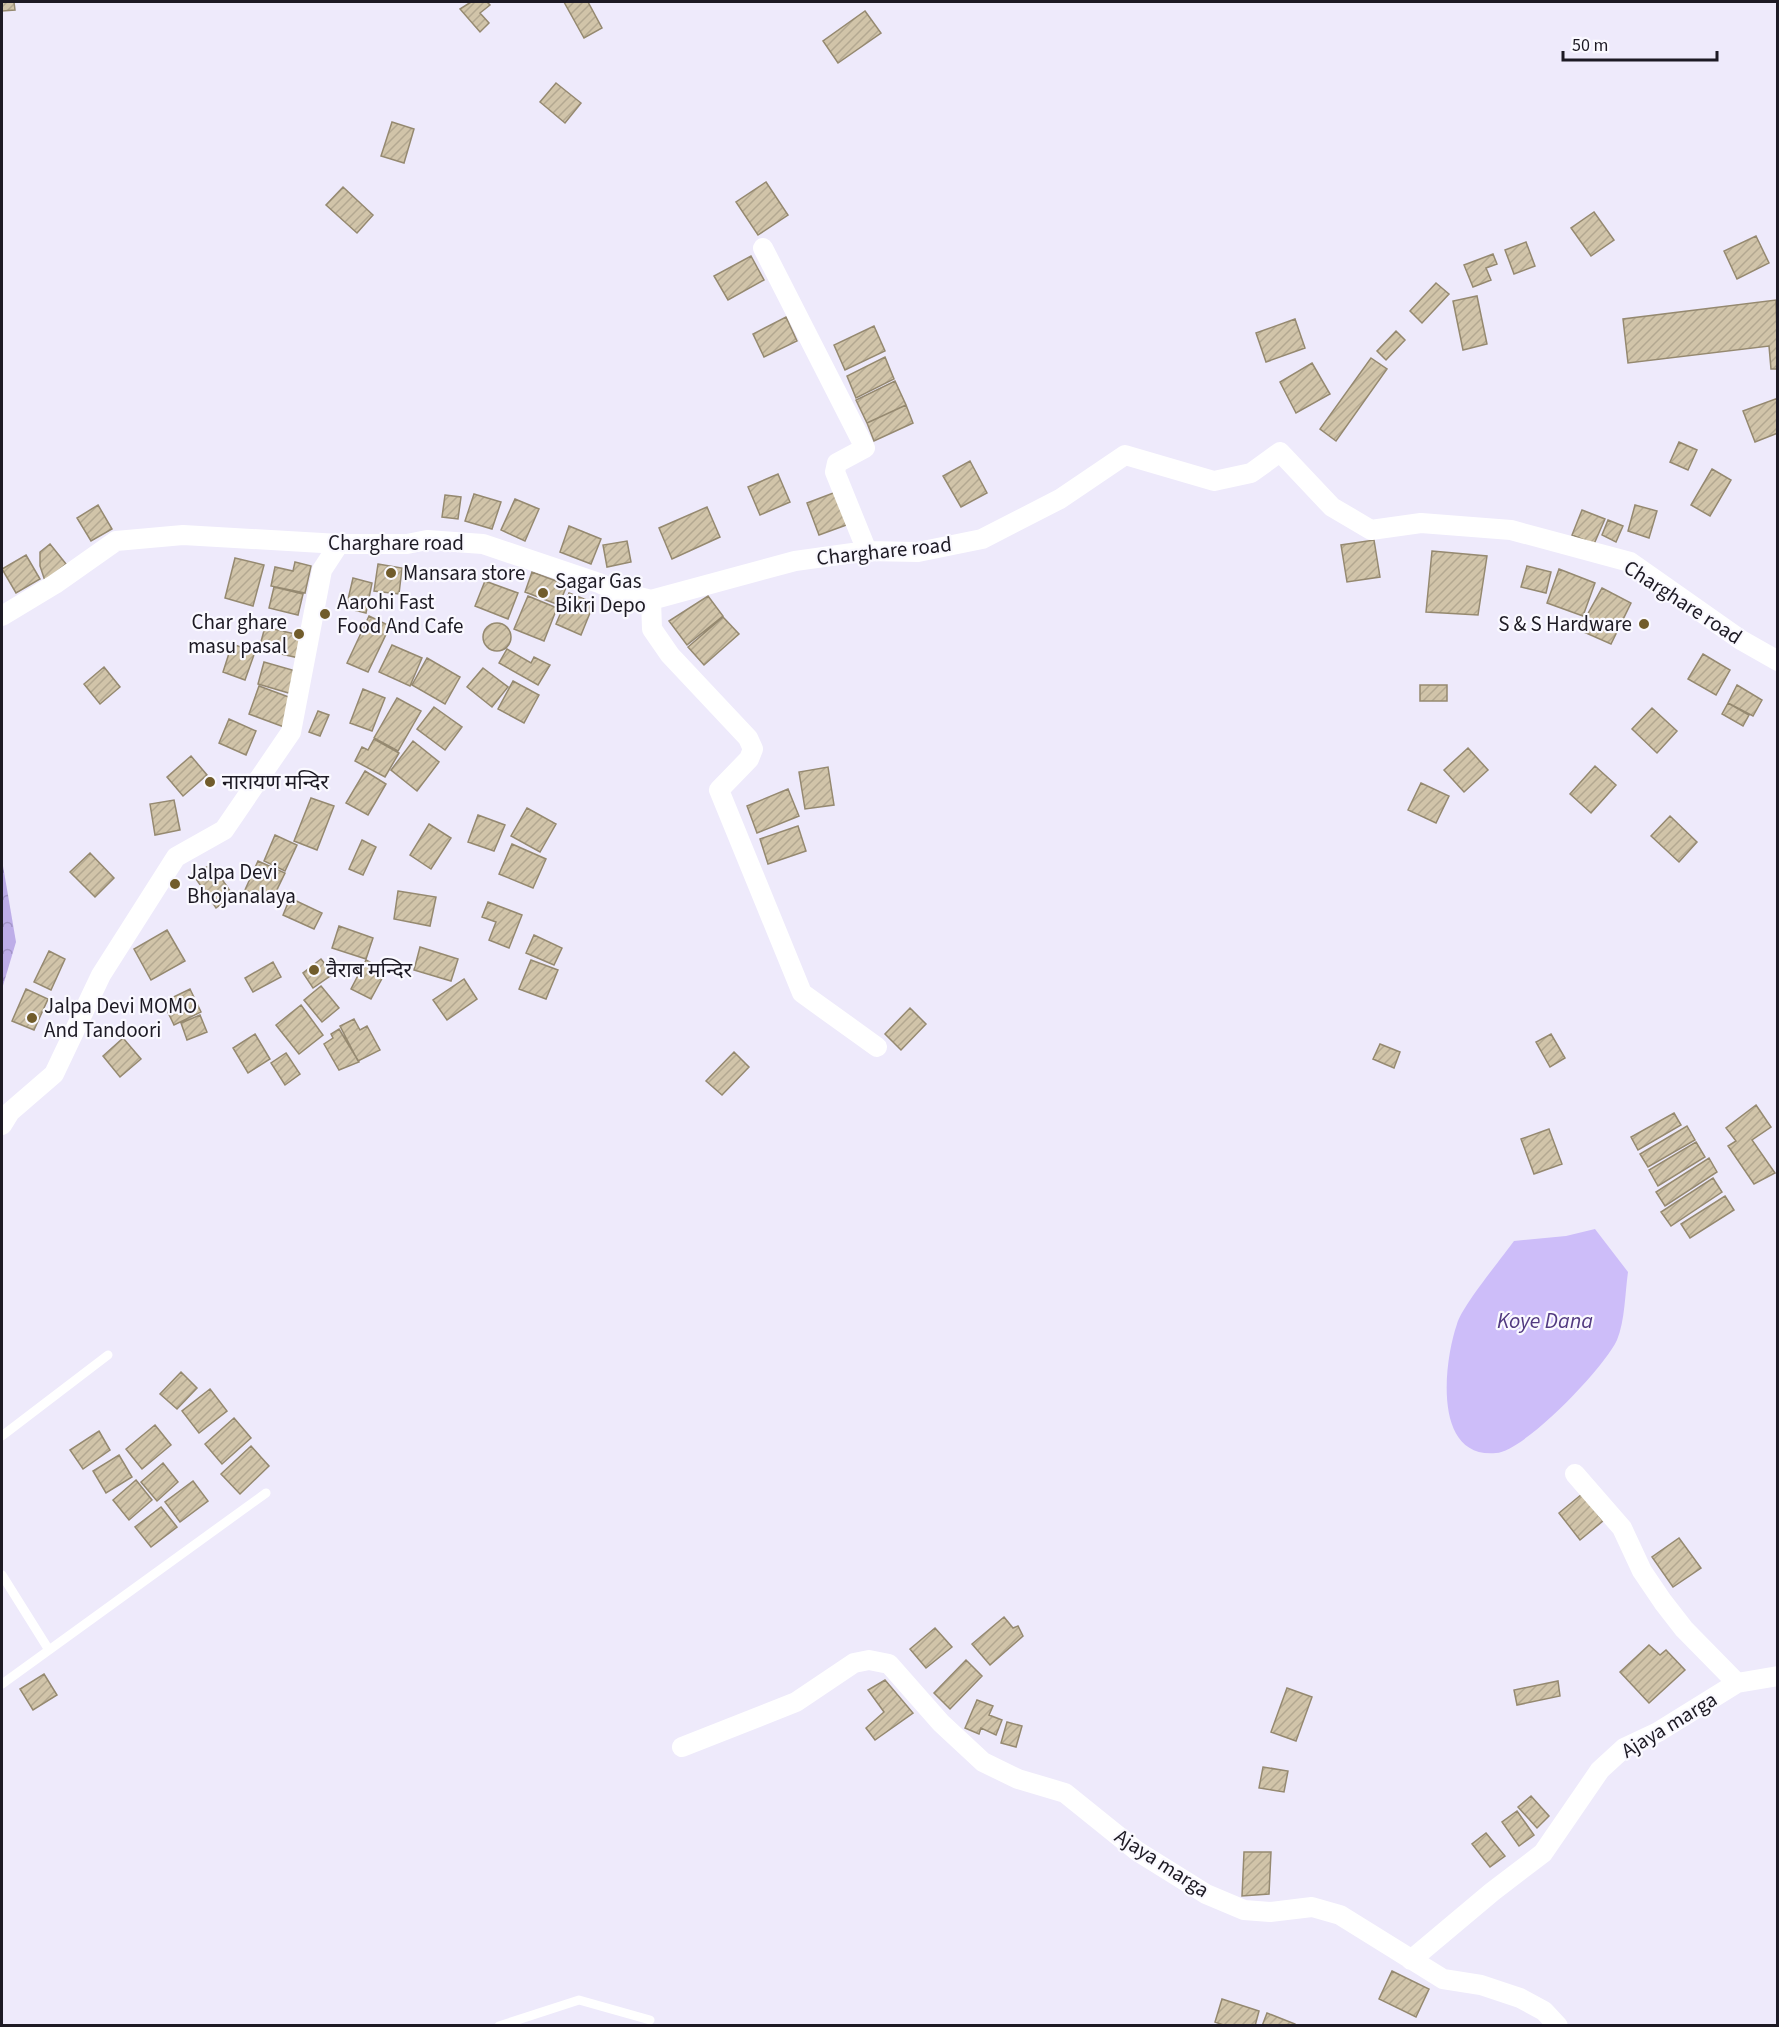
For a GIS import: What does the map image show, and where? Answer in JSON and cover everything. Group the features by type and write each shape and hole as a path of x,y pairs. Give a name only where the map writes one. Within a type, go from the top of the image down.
{"street":[{"path":"763,248 865,448 837,463 835,472 867,551"},
{"name":"Charghare road","path":"2,616 55,584 116,541 183,535 339,544 407,544 427,540 483,544 599,583 616,591 651,600 795,561 867,551 918,552 982,539 1060,499 1125,455 1214,481 1251,473 1280,452 1332,507 1371,530 1421,523 1510,530 1630,562 1741,640 1778,661"},
{"path":"2,1125 10,1112 54,1074 101,975 176,857 224,830 291,732 322,570 339,544"},
{"path":"651,600 652,629 670,655 748,738 753,749 749,759 719,789 802,993 877,1047"},
{"path":"1575,1474 1622,1528 1642,1571 1663,1602 1684,1629 1737,1683"},
{"name":"Ajaya marga","path":"682,1747 796,1702 854,1663 869,1660 889,1664 940,1723 983,1762 1018,1779 1065,1793 1137,1851 1206,1894 1245,1910 1269,1912 1312,1907 1340,1915 1411,1960 1492,1892 1543,1853 1600,1770 1623,1748 1658,1732 1737,1683 1778,1676"},
{"path":"1411,1960 1443,1979 1481,1985 1520,1998 1544,2011 1558,2025"}],"lane":[{"path":"2,1436 108,1355"},
{"path":"2,1684 266,1493"},
{"path":"2,1575 49,1650"},
{"path":"499,2025 579,2000 651,2020"}],"green space":[{"path":"2,860 16,942 2,989"}],"water":[{"name":"Koye Dana","path":"1595,1229 1628,1272 1620,1332 1610,1353 1563,1406 1525,1438 1509,1449 1496,1453 1475,1451 1461,1441 1452,1425 1448,1405 1449,1361 1452,1340 1460,1316 1514,1241 1566,1236"}],"building":[{"path":"2,2 14,2 15,10 2,11"},
{"path":"471,2 487,2 490,5 480,13 489,23 480,32 460,9"},
{"path":"564,2 588,2 602,28 584,38"},
{"path":"865,11 881,33 838,63 823,41"},
{"path":"556,83 581,103 565,123 540,102"},
{"path":"392,122 414,129 404,163 381,156"},
{"path":"766,182 788,215 758,235 736,202"},
{"path":"343,187 373,215 357,233 326,205"},
{"path":"1594,212 1614,240 1591,256 1571,228"},
{"path":"1756,236 1769,263 1737,279 1724,251"},
{"path":"1526,242 1535,266 1514,274 1505,250"},
{"path":"1493,254 1497,264 1486,268 1491,280 1473,287 1464,265"},
{"path":"751,256 764,280 728,300 714,276"},
{"path":"1436,283 1449,294 1422,323 1410,311"},
{"path":"1477,296 1487,344 1463,350 1453,301"},
{"path":"1776,300 1778,369 1771,369 1769,346 1628,363 1623,319"},
{"path":"786,317 797,341 764,357 753,334"},
{"path":"1295,319 1305,348 1266,362 1256,333"},
{"path":"874,326 885,351 845,370 834,345"},
{"path":"1396,331 1405,340 1386,360 1377,351"},
{"path":"885,357 894,379 856,398 847,376"},
{"path":"1371,358 1387,369 1336,441 1320,429"},
{"path":"1312,363 1330,394 1296,413 1280,382"},
{"path":"895,381 906,405 867,423 856,400"},
{"path":"1778,398 1778,433 1755,442 1743,411"},
{"path":"906,405 913,423 874,441 867,423"},
{"path":"1679,442 1697,450 1688,470 1670,462"},
{"path":"970,461 987,493 961,507 943,476"},
{"path":"1712,469 1731,480 1710,516 1691,505"},
{"path":"778,474 790,502 760,515 748,487"},
{"path":"836,492 849,524 819,535 807,503"},
{"path":"474,494 501,502 492,529 465,521"},
{"path":"445,495 461,497 458,519 442,517"},
{"path":"515,499 539,509 525,541 501,530"},
{"path":"98,505 112,529 91,541 77,518"},
{"path":"1635,505 1657,511 1649,538 1628,531"},
{"path":"707,507 720,537 672,559 659,528"},
{"path":"1582,510 1605,519 1594,544 1572,535"},
{"path":"1608,520 1623,526 1616,542 1602,535"},
{"path":"569,526 601,539 591,564 560,552"},
{"path":"1374,540 1380,577 1347,582 1341,545"},
{"path":"627,541 631,562 607,567 603,545"},
{"path":"50,544 66,564 45,581 40,566 40,552"},
{"path":"1432,551 1487,556 1478,615 1426,612"},
{"path":"26,555 40,579 16,593 2,569"},
{"path":"235,558 264,565 253,606 225,598"},
{"path":"295,562 311,566 305,593 271,586 275,567 293,571"},
{"path":"378,564 402,568 399,594 374,591"},
{"path":"1527,566 1551,572 1546,593 1521,587"},
{"path":"1559,569 1595,583 1583,616 1547,603"},
{"path":"532,572 567,585 559,605 525,592"},
{"path":"353,578 372,583 366,613 346,608"},
{"path":"485,581 518,593 508,619 475,606"},
{"path":"274,587 303,594 298,615 269,608"},
{"path":"1602,588 1631,603 1611,644 1579,630"},
{"path":"569,593 594,603 581,635 556,624"},
{"path":"528,596 557,608 544,641 514,629"},
{"path":"708,596 723,616 687,645 669,621"},
{"path":"369,616 390,626 368,672 347,663"},
{"path":"723,617 739,634 704,665 688,647"},
{"path":"497,623 507,627 511,637 507,647 497,651 487,647 483,637 487,627"},
{"path":"265,627 304,636 299,658 259,649"},
{"path":"232,644 255,652 245,680 223,672"},
{"path":"392,645 422,658 410,686 379,672"},
{"path":"507,649 531,663 534,657 550,665 538,685 499,663"},
{"path":"1703,654 1730,670 1716,695 1688,679"},
{"path":"427,658 460,677 445,704 412,685"},
{"path":"264,662 299,672 292,694 258,684"},
{"path":"104,667 120,687 100,704 84,684"},
{"path":"483,668 508,687 492,707 467,687"},
{"path":"513,681 539,695 524,723 498,709"},
{"path":"1420,685 1447,685 1447,701 1420,701"},
{"path":"1737,685 1762,700 1753,716 1728,703"},
{"path":"259,686 294,699 284,727 249,714"},
{"path":"363,689 385,698 372,731 350,723"},
{"path":"397,698 421,711 398,751 374,738"},
{"path":"1728,703 1749,715 1743,726 1722,714"},
{"path":"434,707 462,727 445,750 417,729"},
{"path":"1652,708 1677,731 1657,753 1632,729"},
{"path":"318,711 329,715 320,736 309,732"},
{"path":"229,719 256,731 246,755 219,743"},
{"path":"374,739 399,753 385,777 355,761 362,747 368,750"},
{"path":"413,741 439,762 417,791 391,770"},
{"path":"1468,748 1488,770 1464,792 1444,770"},
{"path":"191,756 207,775 183,796 167,777"},
{"path":"1595,766 1616,785 1591,813 1570,794"},
{"path":"828,767 834,805 805,809 799,772"},
{"path":"365,771 386,784 368,815 346,803"},
{"path":"1421,783 1449,796 1436,823 1408,810"},
{"path":"788,789 799,816 757,833 747,806"},
{"path":"311,798 334,806 317,850 294,841"},
{"path":"174,800 180,830 155,835 150,804"},
{"path":"527,808 556,824 540,852 511,836"},
{"path":"478,815 505,825 494,851 468,842"},
{"path":"1670,816 1697,842 1679,862 1651,836"},
{"path":"429,824 451,838 431,869 410,855"},
{"path":"798,826 806,851 768,864 760,839"},
{"path":"275,835 297,845 285,871 264,861"},
{"path":"362,840 376,847 363,875 349,869"},
{"path":"512,844 546,859 533,888 499,874"},
{"path":"90,853 114,878 95,897 70,872"},
{"path":"258,861 285,873 271,902 245,890"},
{"path":"212,865 233,895 216,908 192,873"},
{"path":"398,891 436,897 430,926 394,919"},
{"path":"290,898 322,913 314,929 283,915"},
{"path":"488,902 522,915 509,948 489,940 496,922 482,917"},
{"path":"339,926 373,938 366,959 332,948"},
{"path":"167,930 185,961 151,980 134,949"},
{"path":"534,935 562,948 554,965 526,953"},
{"path":"420,947 458,959 451,981 414,970"},
{"path":"49,951 65,959 51,990 34,982"},
{"path":"321,959 333,974 313,988 303,973"},
{"path":"366,960 386,971 371,999 351,989"},
{"path":"531,960 558,970 546,999 519,989"},
{"path":"273,962 281,977 253,992 245,978"},
{"path":"464,979 477,999 447,1020 433,1000"},
{"path":"321,986 339,1008 322,1022 304,1000"},
{"path":"26,989 48,999 34,1030 12,1021"},
{"path":"190,989 201,1012 174,1025 163,1002"},
{"path":"301,1005 323,1035 299,1054 276,1025"},
{"path":"910,1008 926,1024 901,1050 885,1034"},
{"path":"200,1015 207,1032 187,1040 181,1023"},
{"path":"354,1019 360,1030 367,1026 380,1050 358,1061 340,1026"},
{"path":"339,1029 359,1062 339,1070 324,1044 333,1038 331,1034"},
{"path":"255,1034 270,1059 248,1073 233,1048"},
{"path":"1551,1034 1565,1058 1550,1067 1536,1042"},
{"path":"123,1038 141,1059 120,1077 103,1056"},
{"path":"1380,1044 1400,1052 1394,1068 1373,1059"},
{"path":"734,1052 749,1067 722,1095 706,1081"},
{"path":"286,1053 300,1074 285,1085 271,1063"},
{"path":"1756,1105 1771,1127 1752,1140 1775,1173 1754,1184 1728,1146 1736,1141 1726,1128"},
{"path":"1674,1113 1681,1125 1638,1150 1631,1137"},
{"path":"1687,1126 1695,1140 1648,1167 1640,1154"},
{"path":"1549,1129 1562,1164 1534,1174 1521,1139"},
{"path":"1696,1142 1705,1157 1658,1186 1649,1170"},
{"path":"1709,1158 1717,1172 1665,1206 1656,1192"},
{"path":"1713,1178 1722,1192 1671,1226 1661,1212"},
{"path":"1725,1196 1734,1210 1690,1238 1681,1224"},
{"path":"181,1372 197,1388 177,1409 160,1394"},
{"path":"210,1389 227,1411 199,1433 182,1411"},
{"path":"234,1418 251,1438 222,1464 205,1444"},
{"path":"155,1425 171,1445 142,1469 126,1449"},
{"path":"99,1431 110,1450 83,1469 70,1450"},
{"path":"251,1446 269,1466 240,1494 221,1474"},
{"path":"119,1455 132,1477 106,1493 93,1471"},
{"path":"163,1463 178,1482 157,1501 141,1482"},
{"path":"136,1480 152,1500 129,1520 113,1500"},
{"path":"193,1481 208,1501 180,1522 165,1502"},
{"path":"1582,1494 1603,1521 1580,1540 1559,1513"},
{"path":"161,1507 177,1527 151,1547 135,1527"},
{"path":"1679,1538 1701,1568 1673,1587 1652,1557"},
{"path":"1004,1617 1013,1628 1018,1626 1023,1636 990,1665 972,1644"},
{"path":"935,1628 952,1647 926,1668 910,1649"},
{"path":"1649,1645 1660,1655 1666,1650 1685,1670 1649,1703 1620,1672"},
{"path":"966,1660 982,1676 950,1709 934,1693"},
{"path":"44,1674 57,1695 33,1710 20,1689"},
{"path":"885,1680 913,1713 875,1740 866,1728 884,1712 868,1690"},
{"path":"1558,1681 1560,1696 1517,1705 1514,1690"},
{"path":"1287,1688 1312,1697 1296,1741 1271,1732"},
{"path":"977,1700 993,1706 989,1715 1002,1720 996,1735 981,1728 979,1734 965,1728"},
{"path":"1007,1722 1022,1726 1016,1747 1001,1743"},
{"path":"1263,1767 1288,1771 1284,1792 1259,1788"},
{"path":"1531,1796 1549,1816 1537,1828 1518,1807"},
{"path":"1517,1811 1534,1835 1519,1846 1502,1822"},
{"path":"1486,1833 1505,1856 1490,1867 1472,1844"},
{"path":"1244,1852 1271,1852 1269,1894 1242,1896"},
{"path":"1392,1971 1429,1989 1416,2017 1379,1999"},
{"path":"1222,1999 1259,2011 1255,2026 1226,2026 1215,2022"},
{"path":"1267,2013 1295,2024 1295,2026 1262,2026"}],"place":[{"name":"Mansara store","path":"391,573"},
{"name":"Sagar Gas Bikri Depo","path":"543,593"},
{"name":"Aarohi Fast Food And Cafe","path":"325,614"},
{"name":"S & S Hardware","path":"1644,624"},
{"name":"Char ghare masu pasal","path":"299,634"},
{"name":"नारायण मन्दिर","path":"210,782"},
{"name":"Jalpa Devi Bhojanalaya","path":"175,884"},
{"name":"वैराब मन्दिर","path":"314,970"},
{"name":"Jalpa Devi MOMO And Tandoori","path":"32,1018"}]}
